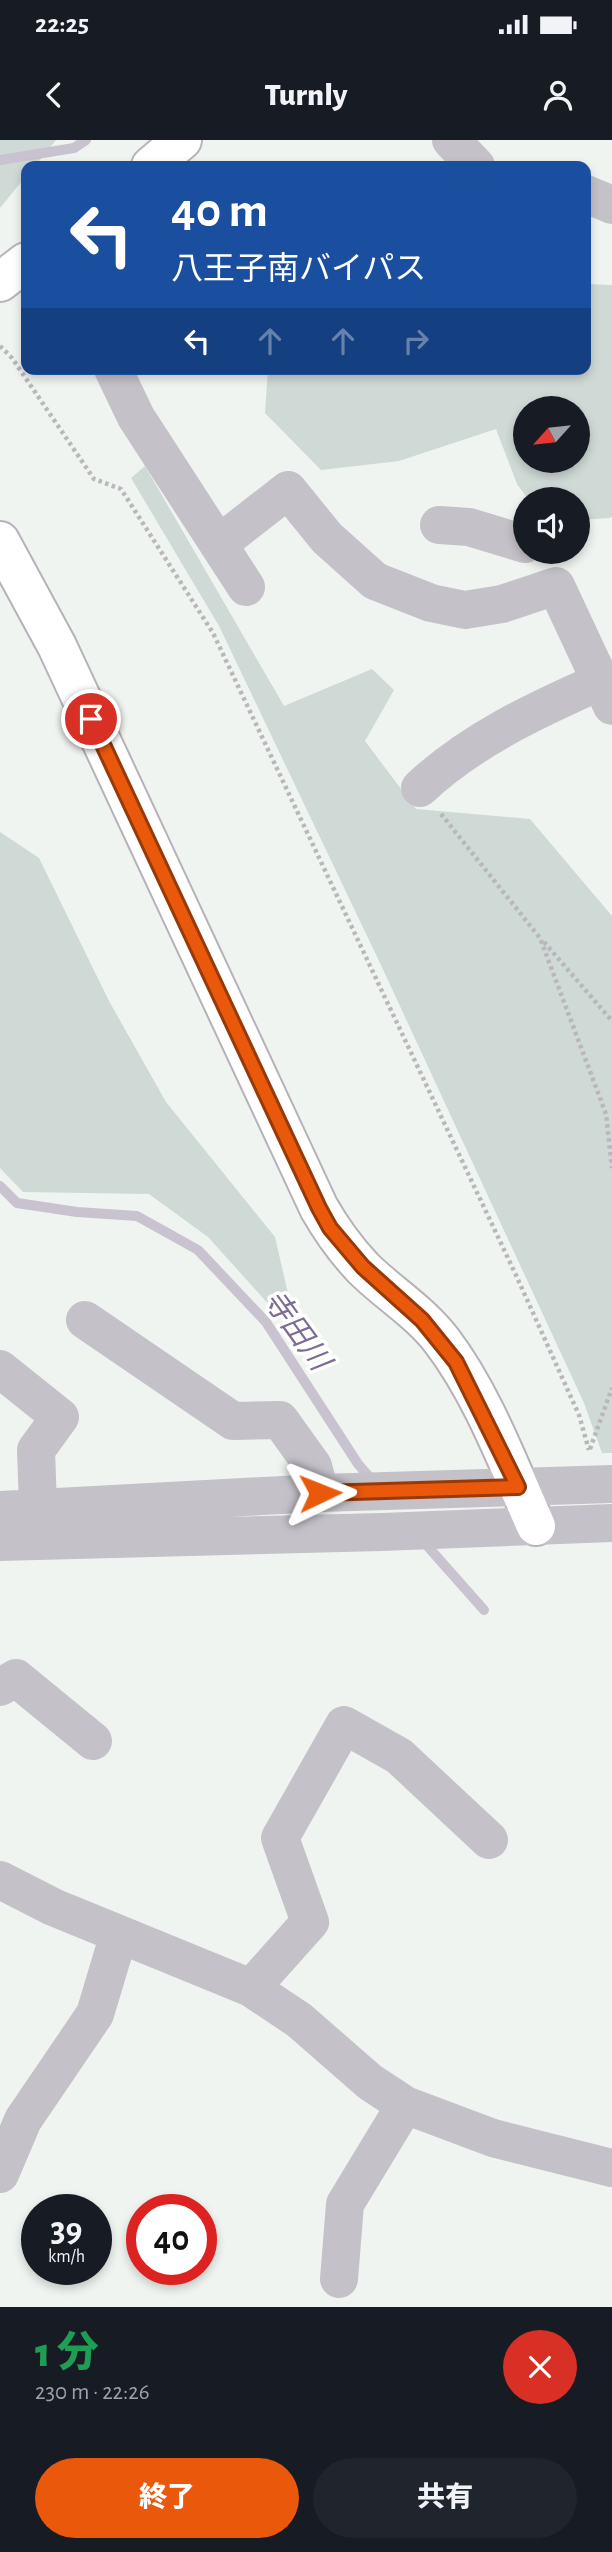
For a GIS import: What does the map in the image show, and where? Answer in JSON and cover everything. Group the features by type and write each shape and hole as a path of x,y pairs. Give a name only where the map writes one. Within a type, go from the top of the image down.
{"main road":[{"path":"157,161 182,140"},
{"path":"0,282 21,266"},
{"path":"0,541 57,646 319,1208 330,1228 363,1267 422,1320 448,1350 471,1386 536,1526"}],"street":[{"path":"451,140 470,161"},
{"path":"591,196 612,205"},
{"path":"116,375 135,417 220,543 246,587"},
{"path":"220,543 288,489 327,538 374,581 431,603 464,610 502,604 556,586"},
{"path":"439,525 469,527 513,540"},
{"path":"420,788 440,769 486,738 534,711 606,694 546,564"},
{"path":"85,1320 233,1421 279,1420 335,1493"},
{"path":"0,1369 60,1417 36,1450 39,1524"},
{"path":"0,1542 39,1524 335,1493 518,1487 599,1472"},
{"path":"0,1510 39,1524 382,1532 612,1523"},
{"path":"0,1687 16,1678 93,1741"},
{"path":"251,1988 310,1922 280,1838 344,1725 400,1756 489,1840"},
{"path":"0,1880 53,1907 251,1988 299,2020 370,2082 405,2105 448,2124 596,2165 612,2187"},
{"path":"0,2174 23,2120 95,2014 119,1934"},
{"path":"339,2279 345,2204 405,2105"}],"path":[{"path":"0,346 21,371"},
{"path":"24,375 94,479 121,489 213,633 525,1297 579,1415 589,1450 599,1472"},
{"path":"420,788 540,938 612,1021"},
{"path":"540,938 606,1114 612,1168"},
{"path":"589,1450 612,1388"}],"shaded area":[{"path":"0,140 56,140 39,161 21,161 21,182 0,208"},
{"path":"591,284 612,285 612,517 590,519 590,487 519,487 517,484 496,429 399,461 321,470 265,413 268,375 591,375"},
{"path":"145,466 284,706 372,669 394,690 365,741 416,809 530,819 612,916 612,1453 602,1453 584,1403 380,963 219,626 131,478"},
{"path":"0,832 39,858 109,1001 166,1102 275,1237 298,1337 208,1237 149,1194 23,1192 0,1168"}],"waterway":[{"path":"0,160 74,148 86,140"},
{"name":"寺田川","path":"0,1186 17,1203 77,1212 137,1216 198,1250 266,1322 358,1464 372,1480"},
{"name":"寺田川","path":"422,1540 484,1610"}],"route":[{"path":"91,719 276,1119 330,1228 363,1267 440,1339 471,1386 518,1487 320,1493"}]}
